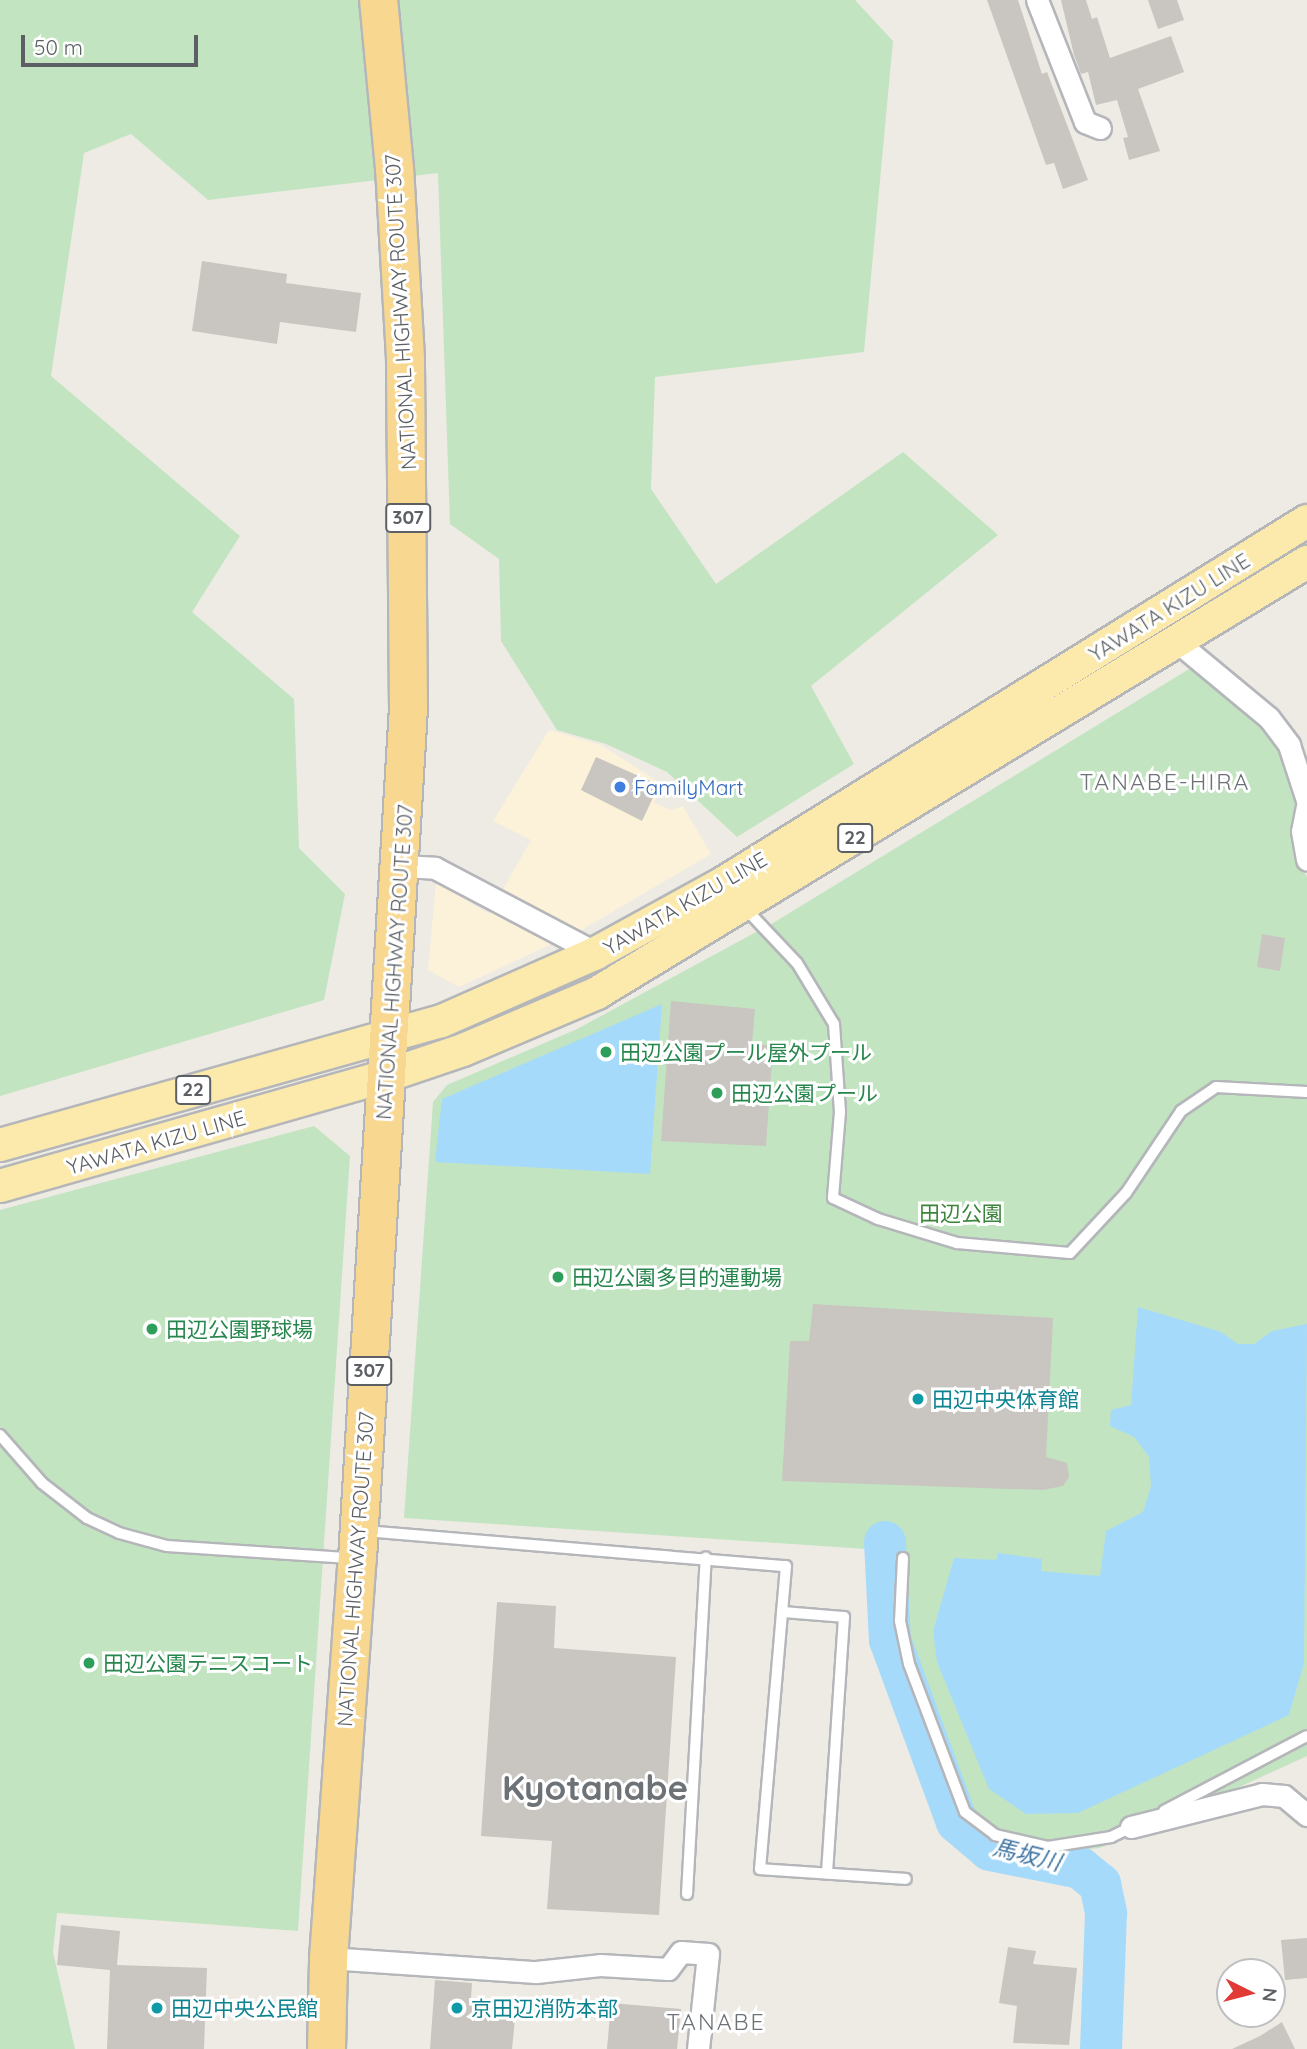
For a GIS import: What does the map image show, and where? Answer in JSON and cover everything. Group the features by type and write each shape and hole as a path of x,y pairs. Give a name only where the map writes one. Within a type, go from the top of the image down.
{"highway":[{"name":"NATIONAL HIGHWAY ROUTE 307","path":"326,2049 328,1958 358,1544 387,1036 402,866 409,600 405,358 394,168 378,0"}],"main road":[{"name":"YAWATA KIZU LINE","path":"0,1145 442,1021 596,953 725,882 1307,521"},
{"name":"YAWATA KIZU LINE","path":"0,1186 386,1076 497,1037 597,993 744,907 1175,640 1307,562"}],"street":[{"path":"1037,0 1085,122 1100,128"},
{"path":"1175,640 1269,718 1289,745 1307,800"},
{"path":"1307,807 1302,831 1307,860"},
{"path":"402,866 435,868 596,953"},
{"path":"1131,1828 1262,1794 1284,1796 1307,1815"},
{"path":"328,1958 536,1972 600,1965 668,1969 681,1952 708,1954 698,2049"}],"lane":[{"path":"744,907 797,963 834,1024 840,1112 833,1198 878,1219 957,1243 1070,1253 1126,1193 1181,1111 1216,1087 1307,1092"},
{"path":"0,1435 42,1483 87,1518 118,1533 167,1546 358,1544 706,1558 786,1566 761,1869 906,1879"},
{"path":"687,1894 706,1558"},
{"path":"903,1558 900,1620 909,1664 965,1812 995,1835 1048,1847 1111,1838 1307,1736"},
{"path":"782,1612 844,1617 827,1873"}],"shaded area":[{"path":"549,730 601,745 662,784 654,803 671,810 683,806 711,854 578,932 459,987 428,970 436,882 489,914 531,840 493,821"}],"green space":[{"path":"0,0 855,0 893,41 864,352 655,377 651,489 716,584 903,452 998,535 811,686 854,764 737,837 667,772 606,744 557,730 501,641 499,559 450,524 438,173 208,200 131,134 84,153 51,376 240,536 192,612 294,699 299,848 345,894 324,1000 0,1096"},
{"name":"田辺公園","path":"1194,666 1257,718 1280,749 1297,803 1300,864 1307,877 1307,1756 1132,1836 1099,1848 1044,1854 993,1842 960,1814 907,1674 894,1621 896,1551 404,1518 433,1102 447,1085 577,1029 773,923"},
{"path":"314,1126 350,1156 298,1931 57,1913 53,1952 75,2049 0,2049 0,1210"}],"water":[{"name":"田辺公園プール屋外プール","path":"662,1004 650,1174 435,1162 442,1099"},
{"path":"1138,1307 1221,1332 1238,1344 1254,1344 1272,1331 1307,1324 1304,1663 1289,1715 1078,1813 1026,1814 989,1789 937,1662 933,1631 954,1558 996,1560 998,1553 1042,1559 1041,1571 1100,1576 1106,1531 1143,1512 1151,1486 1149,1457 1134,1437 1110,1426 1111,1410 1131,1405"}],"building":[{"path":"987,0 1018,0 1042,74 1047,72 1088,180 1063,189 1054,163 1046,165"},
{"path":"1061,0 1086,0 1092,19 1097,17 1110,58 1171,36 1184,72 1138,89 1160,151 1129,160 1123,138 1128,137 1117,100 1096,105 1088,72 1081,74 1074,55"},
{"path":"1148,0 1177,0 1184,20 1158,29"},
{"path":"202,261 287,274 286,283 361,293 356,332 280,322 277,344 192,331"},
{"name":"FamilyMart","path":"596,757 659,785 642,821 581,790"},
{"path":"1262,934 1285,938 1280,971 1257,967"},
{"name":"田辺公園プール","path":"671,1001 755,1009 752,1043 773,1046 766,1146 661,1141"},
{"name":"田辺中央体育館","path":"813,1304 1053,1318 1046,1457 1067,1463 1069,1477 1063,1486 1043,1490 782,1481 790,1341 809,1341"},
{"path":"497,1602 556,1606 554,1648 676,1657 659,1915 547,1909 552,1841 481,1836"},
{"name":"田辺中央公民館","path":"61,1925 120,1931 117,1965 207,1968 204,2049 107,2049 110,1970 57,1965"},
{"path":"1307,1938 1307,1978 1286,1980 1286,1958 1283,1958 1281,1940"},
{"path":"1008,1947 1036,1951 1033,1964 1077,1968 1069,2045 1013,2043 1017,2006 999,2003"},
{"name":"京田辺消防本部","path":"435,1980 472,1983 471,1998 481,1999 480,2017 515,2019 512,2049 430,2049"},
{"path":"611,2003 681,2009 677,2049 607,2049"},
{"path":"1273,2028 1285,2028 1295,2049 1232,2049"}],"waterway":[{"name":"馬坂川","path":"885,1542 890,1640 957,1822 990,1850 1080,1868 1100,1884 1106,1913 1101,2049"}],"place":[{"name":"FamilyMart","path":"620,787"},
{"name":"田辺公園プール屋外プール","path":"606,1052"},
{"name":"田辺公園プール","path":"717,1093"},
{"name":"田辺公園多目的運動場","path":"558,1277"},
{"name":"田辺公園野球場","path":"152,1329"},
{"name":"田辺中央体育館","path":"918,1399"},
{"name":"田辺公園テニスコート","path":"89,1663"},
{"name":"田辺中央公民館","path":"157,2008"},
{"name":"京田辺消防本部","path":"457,2008"}],"district":[{"name":"TANABE-HIRA","path":"1165,782"},
{"name":"Kyotanabe","path":"595,1787"},
{"name":"TANABE","path":"716,2022"}]}
